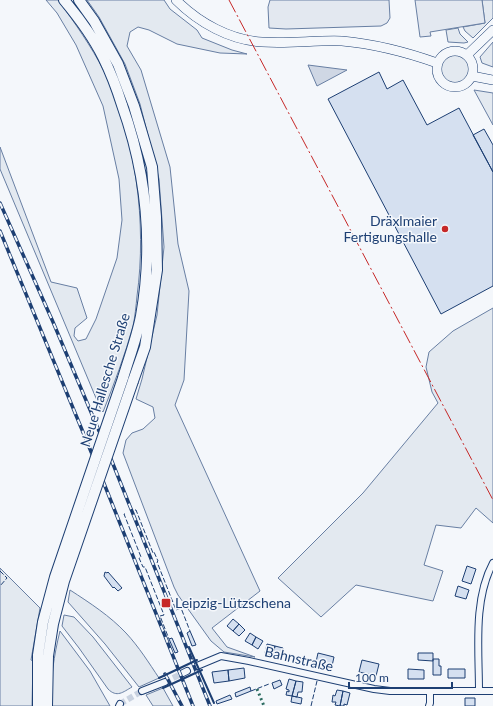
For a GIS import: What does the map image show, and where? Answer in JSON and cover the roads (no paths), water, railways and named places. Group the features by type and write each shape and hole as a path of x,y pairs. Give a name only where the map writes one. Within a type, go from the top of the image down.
{"main road":[{"name":"Neue Hallesche Straße","path":"64,0 83,23 103,57 116,86 130,126 140,164 146,209 147,264 140,317 128,379"},
{"name":"Neue Hallesche Straße","path":"47,706 43,655 43,622 55,577 128,379 145,347 157,270 156,217 152,167 134,106 118,64 94,21 79,0"},
{"name":"Neue Hallesche Straße","path":"38,706 43,655"}],"street":[{"path":"176,0 193,15 210,26 240,39 262,42 321,41 362,43 409,53 437,62"},
{"path":"467,55 493,30"},
{"path":"448,51 461,51 467,55 473,65 470,80 464,85 457,87 449,86 440,80 437,73 437,62 443,55 448,51"},
{"path":"472,76 493,80"},
{"path":"479,690 480,606 486,576 493,563"},
{"name":"Bahnstraße","path":"197,666 221,656 374,689 430,692 479,690 493,691"},
{"path":"142,692 165,682"},
{"path":"429,706 430,692"}],"tunnel":[{"path":"165,682 183,673"},
{"path":"120,704 142,691"}],"railway":[{"path":"0,203 53,322 99,431"},
{"path":"0,231 92,454"},
{"path":"111,459 210,706"},
{"path":"103,481 193,706"},
{"path":"165,674 182,706"}],"place":[{"name":"Dräxlmaier Fertigungshalle","path":"445,229"},
{"name":"Leipzig-Lützschena","path":"166,603"}]}
